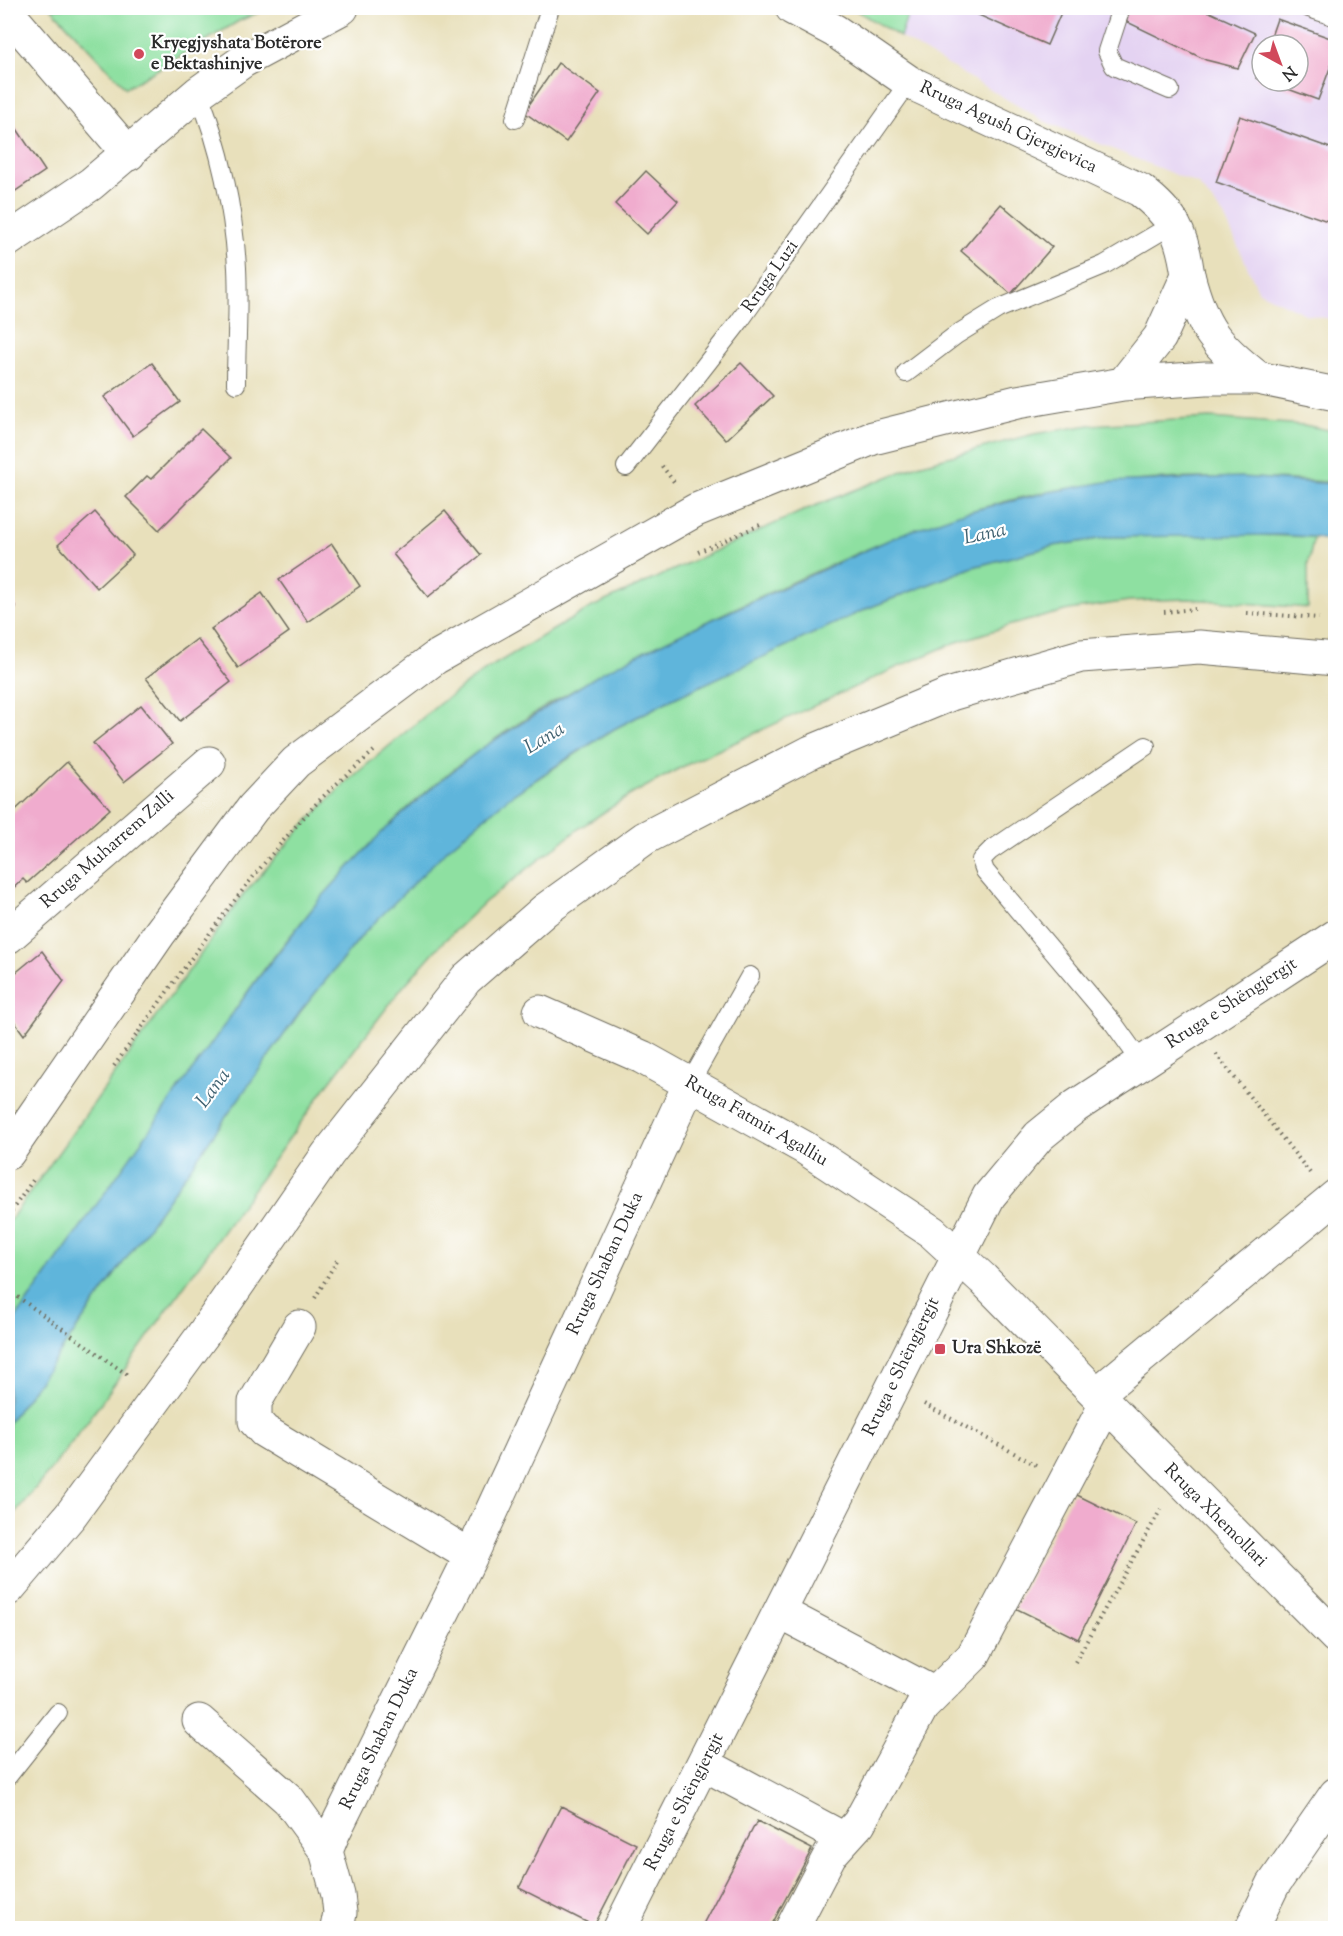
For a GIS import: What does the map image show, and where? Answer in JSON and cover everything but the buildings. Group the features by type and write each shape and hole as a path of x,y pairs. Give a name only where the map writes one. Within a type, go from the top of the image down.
{"main road":[{"path":"8,240 91,184 198,93 243,61 342,8"},
{"name":"Rruga Agush Gjergjevica","path":"792,8 835,31 909,82 1140,190 1160,205 1174,222 1183,244 1197,308 1209,333 1230,356 1258,378"},
{"path":"8,12 129,154"},
{"path":"1123,384 1160,337 1188,275"},
{"path":"8,1153 159,934 253,808 296,762 435,658 696,510 864,442 1017,402 1123,384 1206,378 1258,378 1335,394"},
{"path":"8,1589 70,1515 202,1336 328,1154 466,979 544,910 645,838 822,748 951,694 1081,656 1199,647 1335,659"},
{"name":"Rruga Muharrem Zalli","path":"8,938 209,763"},
{"name":"Rruga e Shëngjergjt","path":"620,1929 989,1196 1039,1136 1076,1106 1335,936"},
{"name":"Rruga Fatmir Agalliu","path":"540,1012 642,1057 805,1148 932,1232 957,1256"},
{"name":"Rruga Shaban Duka","path":"326,1851 471,1556 690,1083"},
{"path":"792,1929 830,1856 859,1823 922,1707 973,1656 1065,1481 1101,1399 1333,1198"},
{"name":"Rruga Xhemollari","path":"957,1256 1335,1637"},
{"path":"298,1327 255,1402 255,1421 264,1431 471,1556"},
{"path":"781,1613 935,1694"},
{"path":"200,1721 289,1800 326,1851 338,1895 340,1913 337,1929"},
{"path":"704,1764 844,1839"},
{"path":"1252,1929 1273,1885 1335,1794"}],"lane":[{"path":"515,119 550,8"},
{"path":"1121,8 1107,51 1114,66 1170,90"},
{"path":"1309,8 1335,17"},
{"name":"Rruga Luzi","path":"626,468 739,322 909,82"},
{"path":"198,93 210,120 223,170 237,267 236,384"},
{"path":"906,373 956,335 998,309 1104,266 1174,222"},
{"path":"1142,1063 1114,1024 985,871 981,860 990,851 1146,746"},
{"name":"Rruga Shaban Duka","path":"690,1083 750,976"},
{"path":"8,1776 58,1713"}],"path":[{"path":"688,557 771,520"},
{"path":"1153,613 1198,610"},
{"path":"1242,613 1319,618"},
{"path":"111,1070 215,925 269,856 319,801 380,745"},
{"path":"1215,1053 1333,1198"},
{"path":"8,1216 35,1177"},
{"path":"298,1327 339,1257"},
{"path":"8,1290 127,1375"},
{"path":"925,1405 1065,1481"},
{"path":"1075,1662 1178,1479"}],"shaded area":[{"path":"910,8 1335,8 1335,320 1305,314 1259,292 1224,216 1198,184 1044,121 900,37"}],"green space":[{"name":"Kryegjyshata Botërore e Bektashinjve","path":"51,8 269,8 239,21 126,88"},
{"path":"852,8 910,8 900,37"},
{"path":"1210,418 1304,425 1335,432 1335,464 1327,482 1258,478 1189,478 1121,482 1053,491 1015,499 941,520 834,563 660,644 559,698 464,762 419,798 378,837 298,926 254,983 188,1079 8,1329 8,1223 243,895 303,826 345,783 439,704 487,669 590,608 807,509 918,465 1034,434 1090,425"},
{"path":"1228,534 1314,537 1308,564 1308,608 1189,599 1129,601 1069,610 954,643 686,765 632,794 581,827 485,902 441,944 402,988 328,1084 90,1418 8,1521 8,1423 300,1012 364,933 407,888 451,846 508,798 614,729 668,701 866,609 973,567 1053,546 1111,537"}],"water":[{"name":"Lana","path":"1241,477 1335,484 1335,543 1314,537 1277,535 1111,537 1053,546 973,567 866,609 668,701 614,729 508,798 451,846 364,933 300,1012 8,1423 8,1329 255,982 319,900 380,834 435,785 482,748 603,672 680,634 902,534 958,514 1049,492 1106,482"}],"place":[{"name":"Kryegjyshata Botërore e Bektashinjve","path":"139,54"},
{"name":"Ura Shkozë","path":"940,1349"}]}
